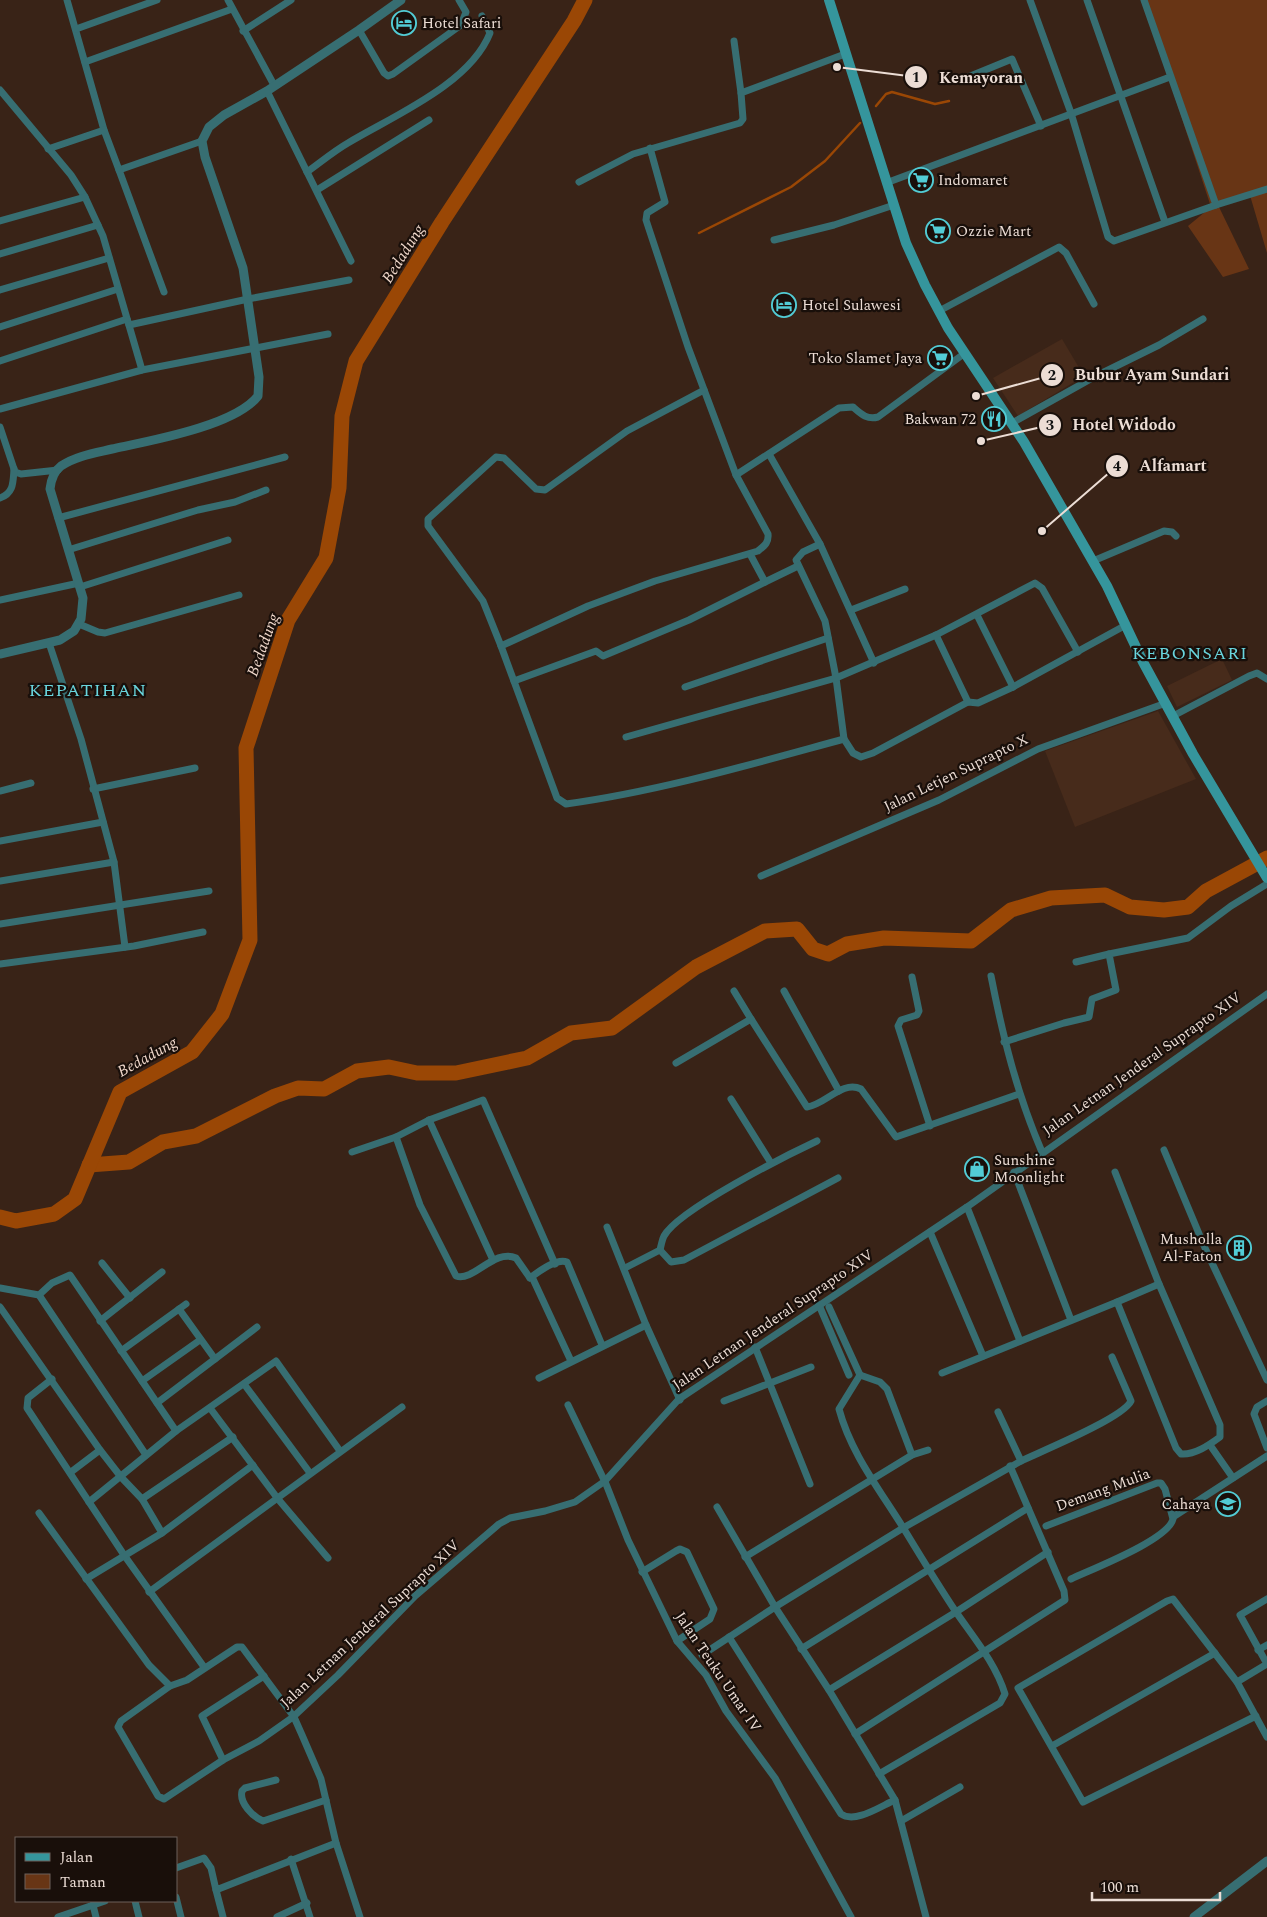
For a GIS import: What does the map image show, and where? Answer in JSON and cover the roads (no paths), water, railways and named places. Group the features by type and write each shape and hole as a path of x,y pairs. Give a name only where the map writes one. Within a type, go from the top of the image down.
{"main road":[{"path":"829,0 906,243 939,311 1012,423 1093,561 1143,662 1193,754 1267,878"}],"street":[{"path":"68,0 104,130 164,292"},
{"path":"76,29 157,0"},
{"path":"228,0 271,88 307,172 351,261"},
{"path":"243,31 291,0"},
{"path":"0,654 49,643 69,635 79,624 84,606 50,489 51,479 58,470 79,458 171,436 242,410 258,396 260,376 243,268 205,157 202,141 209,127 224,114 271,88 401,0"},
{"path":"359,30 384,73 388,76 461,25 466,12 459,0"},
{"path":"1030,0 1070,114 1110,239 1114,241 1267,189"},
{"path":"1087,0 1119,95 1166,222"},
{"path":"1144,0 1216,205"},
{"path":"85,62 232,9"},
{"path":"307,172 346,144 431,96 472,61 490,33 482,16"},
{"path":"579,182 632,154 740,123 743,119 734,41"},
{"path":"741,94 845,54"},
{"path":"968,77 1012,59 1041,126"},
{"path":"886,182 1170,77"},
{"path":"0,90 85,197 98,225 109,258 142,370"},
{"path":"316,190 429,120"},
{"path":"48,149 104,130"},
{"path":"119,170 202,141"},
{"path":"501,646 588,606 655,582 750,554 764,546 768,540 768,534 736,475 704,390 646,220 647,212 665,202 650,148"},
{"path":"0,221 85,197"},
{"path":"774,240 834,225 894,205"},
{"path":"0,254 98,225"},
{"path":"939,311 1059,247 1066,253 1094,304"},
{"path":"0,290 109,258"},
{"path":"0,361 128,322 349,280"},
{"path":"0,327 118,289"},
{"path":"1012,423 1096,376 1159,345 1203,319"},
{"path":"0,409 142,370 328,334"},
{"path":"736,475 838,408 853,407 865,417 871,419 878,417 965,353"},
{"path":"704,390 627,431 545,490 536,488 504,458 496,457 428,519 428,526 483,601 556,798 566,804 602,799 723,771 844,739"},
{"path":"0,427 14,469 12,489 8,495 0,498"},
{"path":"769,454 820,544 874,663"},
{"path":"58,518 285,457"},
{"path":"14,469 22,474 58,470"},
{"path":"68,550 198,510 235,502 266,490"},
{"path":"1093,561 1164,531 1172,532 1176,536"},
{"path":"0,600 79,585 228,540"},
{"path":"820,544 798,556 798,566 819,604 836,678 844,739 853,753 861,757 873,753 968,702 978,703 1013,687 1126,625"},
{"path":"750,554 765,582"},
{"path":"514,681 596,650 603,656 689,620 798,566"},
{"path":"626,737 836,678 936,635 1035,583 1039,584 1078,652"},
{"path":"851,610 906,589"},
{"path":"79,624 105,633 239,595"},
{"path":"977,615 1013,687"},
{"path":"936,635 968,702"},
{"path":"685,687 828,638"},
{"path":"49,643 81,739 114,862 125,947"},
{"path":"1174,716 1249,676 1257,674 1267,678"},
{"name":"Jalan Letjen Suprapto X","path":"761,876 939,800 1038,749 1166,703"},
{"path":"93,789 195,768"},
{"path":"0,791 31,782"},
{"path":"0,841 102,822"},
{"path":"0,881 114,862"},
{"path":"1076,962 1188,938 1231,906 1267,884"},
{"path":"0,924 210,891"},
{"path":"0,964 125,947 203,932"},
{"path":"1004,1042 1089,1017 1092,999 1116,990 1109,954"},
{"path":"991,976 1004,1042 1019,1094 1042,1152"},
{"path":"912,977 919,1011 917,1015 901,1020 898,1026 930,1126"},
{"path":"734,991 807,1107 852,1086 861,1089 893,1136 930,1126 1019,1094"},
{"path":"784,991 839,1091"},
{"name":"Jalan Letnan Jenderal Suprapto XIV","path":"170,1686 118,1725 158,1796 164,1799 223,1760 259,1741 293,1716 338,1675 415,1596 499,1524 510,1518 545,1512 575,1502 605,1481 680,1400 756,1347 967,1207 1267,994"},
{"path":"676,1063 750,1019"},
{"path":"731,1099 771,1163"},
{"path":"352,1152 396,1137 428,1120 477,1101 486,1102 554,1264"},
{"path":"428,1120 493,1260"},
{"path":"396,1137 420,1205 456,1276 464,1276 493,1260 507,1255 516,1258 530,1278 533,1279 571,1361"},
{"path":"625,1268 660,1250 664,1235 676,1223 771,1163 817,1141"},
{"path":"1164,1150 1205,1248 1267,1380"},
{"path":"1014,1172 1071,1320"},
{"path":"1115,1172 1159,1284 1220,1425 1220,1437 1210,1445 1189,1454 1181,1454 1176,1448 1117,1302"},
{"path":"660,1250 671,1262 684,1260 838,1178"},
{"path":"967,1207 1020,1341"},
{"path":"607,1227 625,1268 646,1325 680,1400"},
{"path":"930,1232 983,1356"},
{"path":"530,1278 554,1264 562,1261 567,1262 602,1345"},
{"path":"102,1263 130,1298"},
{"path":"100,1322 162,1272"},
{"path":"0,1288 38,1295 69,1274 176,1431"},
{"path":"942,1373 1159,1284"},
{"path":"38,1295 146,1455"},
{"path":"121,1351 186,1304"},
{"path":"819,1305 849,1375"},
{"path":"0,1306 100,1450 121,1477 142,1499 162,1533"},
{"path":"829,1307 860,1375 880,1382 887,1389 912,1455"},
{"path":"179,1309 215,1359"},
{"path":"539,1378 602,1345 646,1325"},
{"path":"157,1403 257,1327"},
{"path":"142,1381 200,1340"},
{"path":"756,1347 810,1484"},
{"path":"702,1655 775,1607 903,1528 1010,1466 1118,1415 1129,1406 1131,1398 1112,1357"},
{"path":"89,1502 176,1431 278,1362 340,1452"},
{"path":"724,1401 811,1367"},
{"path":"860,1375 839,1409 843,1423 872,1482 903,1528 927,1569 984,1653 1004,1690 1003,1699 880,1774"},
{"path":"52,1379 28,1398 27,1408 149,1592 204,1667"},
{"path":"244,1384 310,1473"},
{"path":"1267,1401 1257,1407 1254,1414 1267,1448"},
{"name":"Jalan Teuku Umar IV","path":"568,1405 605,1481 642,1572 677,1641 706,1675 726,1711 775,1778 850,1917"},
{"path":"149,1592 402,1407"},
{"path":"210,1408 278,1499 328,1558"},
{"path":"998,1412 1021,1461"},
{"path":"142,1499 233,1437"},
{"path":"1210,1445 1233,1478"},
{"path":"71,1472 100,1450"},
{"path":"745,1557 872,1482 912,1455 928,1450"},
{"path":"1072,1578 1142,1546 1168,1527 1173,1517 1267,1456"},
{"path":"86,1579 162,1533 254,1465"},
{"path":"855,1734 1065,1600 1064,1591 1048,1552 1010,1466"},
{"name":"Demang Mulia","path":"1046,1526 1157,1483 1161,1483 1165,1490 1173,1517"},
{"path":"717,1507 775,1607 829,1690 895,1800 926,1917"},
{"path":"801,1649 1028,1508"},
{"path":"38,1513 149,1665 170,1686 187,1680 204,1667 240,1647 264,1676 293,1716 321,1779 336,1843 360,1917"},
{"path":"642,1572 680,1549 687,1552 714,1609 714,1614 710,1619 677,1641"},
{"path":"829,1690 956,1612 1048,1552"},
{"path":"1256,1716 1083,1802 1018,1688 1170,1599 1176,1601 1237,1682 1256,1716 1267,1737"},
{"path":"1237,1682 1267,1664 1240,1615 1267,1600"},
{"path":"729,1637 841,1814 850,1818 895,1800"},
{"path":"1258,1650 1267,1645"},
{"path":"1052,1746 1215,1652"},
{"path":"223,1760 202,1716 264,1676"},
{"path":"276,1780 245,1788 242,1791 243,1800 255,1818 263,1821 326,1800"},
{"path":"901,1821 960,1787"},
{"path":"216,1890 291,1859 336,1843"},
{"path":"178,1867 204,1858 211,1868 223,1917"},
{"path":"291,1859 307,1902 310,1917"},
{"path":"1194,1917 1267,1862"},
{"path":"58,1917 102,1902"},
{"path":"135,1902 139,1917"},
{"path":"177,1902 181,1917"},
{"path":"277,1917 307,1902"},
{"path":"93,1905 96,1917"}],"waterway":[{"name":"Bedadung","path":"0,1217 16,1221 54,1214 75,1199 120,1092 192,1052 222,1014 250,940 246,748 288,620 326,558 339,488 342,416 356,361 442,222 574,21 585,0"},
{"path":"876,106 886,94 892,92 935,104 949,101"},
{"path":"699,233 791,187 825,161 860,123"},
{"path":"89,1165 129,1162 163,1142 196,1136 275,1096 298,1088 324,1089 357,1071 389,1067 417,1073 456,1073 527,1058 571,1033 612,1028 696,967 765,931 797,929 813,949 828,954 847,944 884,938 971,941 1011,910 1051,898 1105,895 1130,907 1164,910 1188,907 1206,891 1267,858"}],"place":[{"name":"Hotel Safari","path":"404,23"},
{"name":"Kemayoran","path":"837,67"},
{"name":"Indomaret","path":"921,180"},
{"name":"Ozzie Mart","path":"938,231"},
{"name":"Hotel Sulawesi","path":"784,305"},
{"name":"Toko Slamet Jaya","path":"940,358"},
{"name":"Bubur Ayam Sundari","path":"976,396"},
{"name":"Bakwan 72","path":"994,419"},
{"name":"Hotel Widodo","path":"981,441"},
{"name":"Alfamart","path":"1042,531"},
{"name":"Sunshine Moonlight","path":"977,1169"},
{"name":"Musholla Al-Faton","path":"1239,1248"},
{"name":"Cahaya","path":"1228,1504"}],"district":[{"name":"KEBONSARI","path":"1190,653"},
{"name":"KEPATIHAN","path":"88,690"}]}
